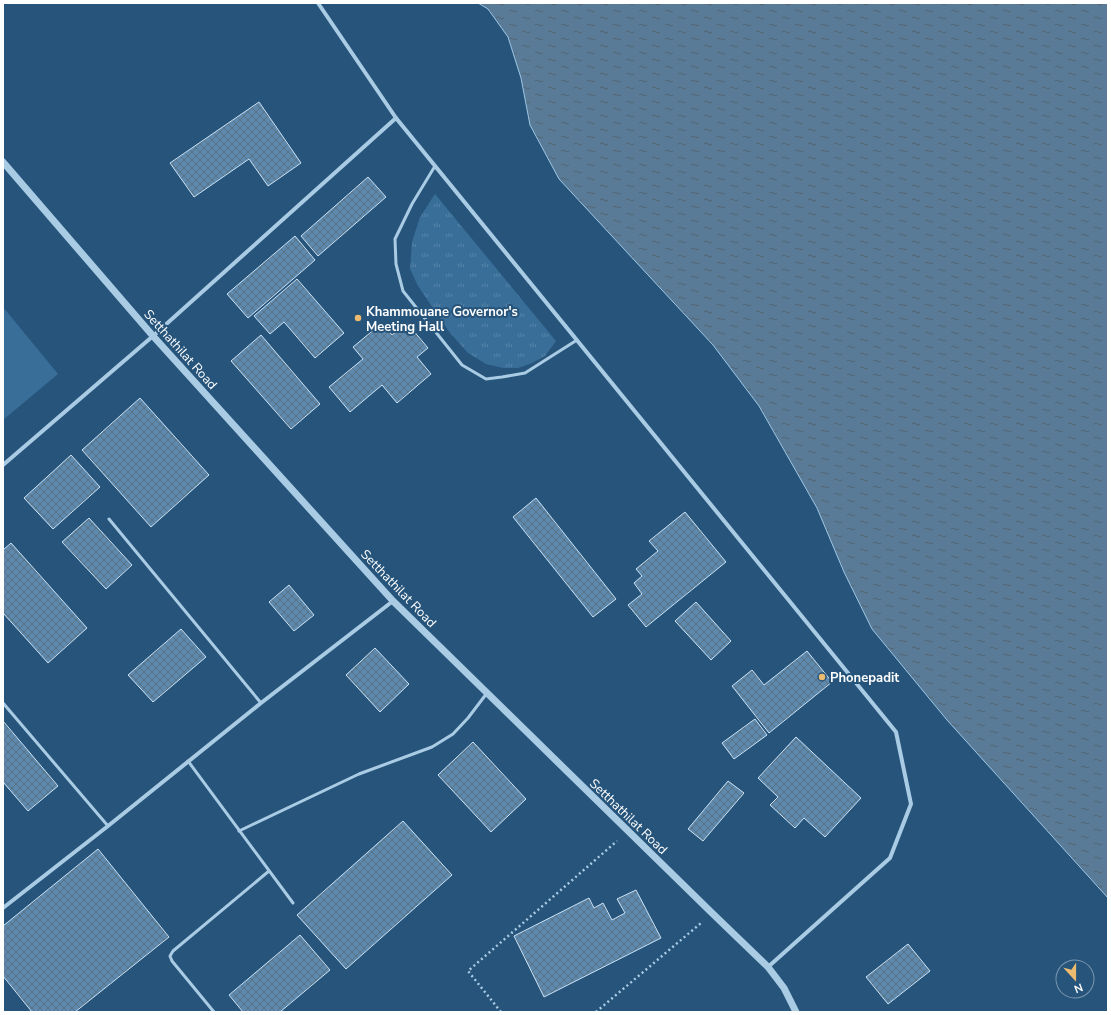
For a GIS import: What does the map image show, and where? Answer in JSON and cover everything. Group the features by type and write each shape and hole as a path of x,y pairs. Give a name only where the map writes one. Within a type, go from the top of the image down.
{"street":[{"path":"318,3 396,118 896,732 911,804 890,858 768,967"},
{"path":"3,465 153,336 396,118"},
{"name":"Setthathilat Road","path":"3,162 153,336 393,601 768,967 784,988 796,1012"},
{"path":"3,908 261,703 393,601"}],"lane":[{"path":"435,166 412,204 395,239 396,264 403,291 462,365 486,379 525,373 577,340"},
{"path":"109,519 261,703"},
{"path":"239,831 359,774 432,747 453,734 468,718 487,693"},
{"path":"3,703 108,826"},
{"path":"188,761 293,903"},
{"path":"214,1012 172,961 170,956 269,871"}],"path":[{"path":"501,1012 468,971 628,832"},
{"path":"596,1012 712,913"}],"green space":[{"path":"435,194 556,341 545,356 518,368 503,368 486,364 468,353 450,333 418,286 410,269 412,242 420,217"},
{"path":"3,307 58,374 3,420"}],"water":[{"path":"478,3 1108,3 1108,898 947,720 872,629 844,572 817,508 759,406 713,345 559,179 530,125 521,78 508,37 488,9"}],"building":[{"path":"259,102 301,163 268,186 249,159 194,197 170,163"},
{"path":"368,177 386,197 318,256 301,236"},
{"path":"295,236 315,260 248,318 227,294"},
{"path":"297,279 344,333 315,358 284,322 270,334 254,316"},
{"path":"382,323 392,335 407,323 428,348 417,357 431,374 397,403 382,385 350,412 329,387 363,359 353,347"},
{"path":"261,335 320,404 291,429 231,361"},
{"path":"140,398 209,475 151,527 82,450"},
{"path":"71,455 100,487 53,529 24,498"},
{"path":"536,498 616,599 593,617 513,517"},
{"path":"685,512 726,562 646,627 628,605 642,594 634,583 642,576 636,569 658,551 649,541"},
{"path":"89,518 132,565 106,589 62,542"},
{"path":"11,543 87,628 48,663 3,613 3,550"},
{"path":"289,585 314,615 294,631 269,602"},
{"path":"696,602 731,641 711,660 675,621"},
{"path":"181,629 206,657 153,702 128,675"},
{"path":"375,648 409,684 380,712 346,675"},
{"path":"807,651 832,682 769,733 732,686 752,670 764,685"},
{"path":"755,719 767,735 734,759 722,743"},
{"path":"3,721 58,786 28,811 3,782"},
{"path":"796,737 861,798 825,837 804,818 795,828 770,805 778,797 758,778"},
{"path":"473,742 526,799 491,832 438,775"},
{"path":"728,781 744,793 703,841 688,829"},
{"path":"403,821 452,875 346,969 297,915"},
{"path":"98,849 169,937 75,1012 32,1012 3,976 3,926"},
{"path":"636,890 661,938 544,997 514,936 589,898 594,908 603,903 612,920 625,913 617,899"},
{"path":"300,935 330,970 280,1012 243,1012 229,995"},
{"path":"908,944 930,971 888,1004 866,977"}],"place":[{"name":"Khammouane Governor's Meeting Hall","path":"358,318"},
{"name":"Phonepadit","path":"822,677"}]}
